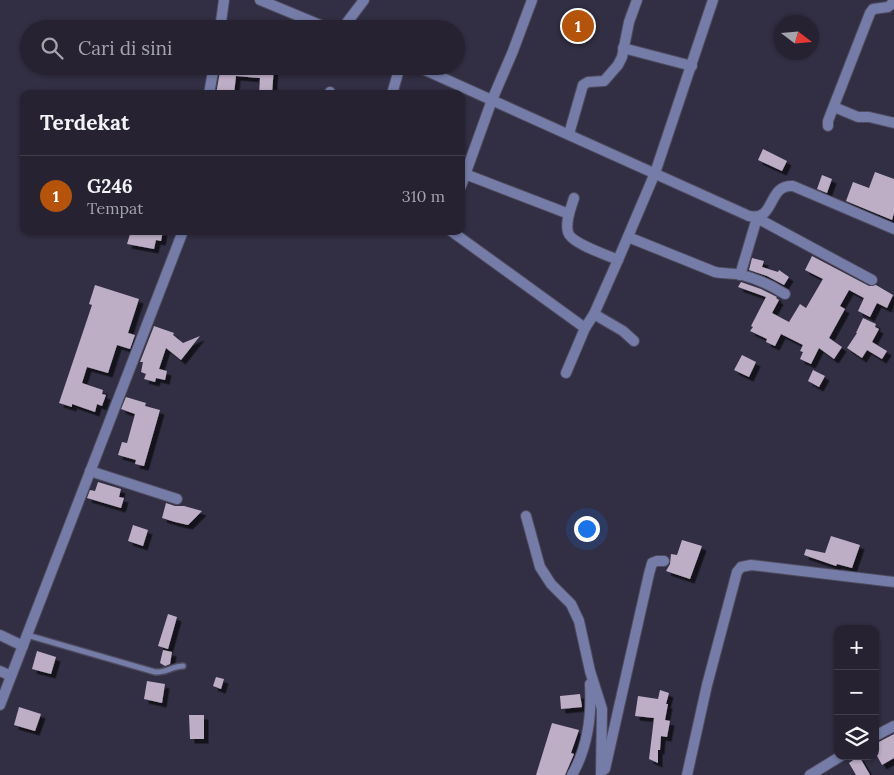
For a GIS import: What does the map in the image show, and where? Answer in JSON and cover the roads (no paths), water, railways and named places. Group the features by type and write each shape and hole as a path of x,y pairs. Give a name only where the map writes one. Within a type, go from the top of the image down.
{"street":[{"path":"221,20 224,0"},
{"path":"260,0 308,20"},
{"path":"349,20 364,0"},
{"path":"532,0 465,174 568,214"},
{"path":"569,134 583,85 588,82 604,81 618,65 636,0"},
{"path":"566,374 655,173 713,0"},
{"path":"828,126 870,13 873,10 888,7 894,2"},
{"path":"623,48 692,66"},
{"path":"210,90 212,75"},
{"path":"393,90 397,75"},
{"path":"436,75 757,218 872,280"},
{"path":"834,107 858,117 869,117 894,123"},
{"path":"740,275 757,218 767,210 776,192 787,186 799,188 894,228"},
{"path":"574,198 568,214 567,232 570,237 618,260"},
{"path":"0,706 181,235"},
{"path":"457,235 585,328"},
{"path":"628,237 715,272 740,275 769,284 786,294"},
{"path":"594,314 634,341"},
{"path":"90,471 177,498"},
{"path":"526,516 540,567 551,584 575,610 590,671 602,709 602,775"},
{"path":"602,775 607,764 652,563 664,561"},
{"path":"686,775 736,572 741,567 746,565 771,567 894,582"},
{"path":"0,635 23,646"},
{"path":"0,671 11,676"},
{"path":"572,775 581,758 591,721 590,671"},
{"path":"879,734 894,726"},
{"path":"810,775 834,760"}],"lane":[{"path":"27,635 155,672 163,673 178,666 183,666"}],"place":[{"name":"G246","path":"578,26"}]}
